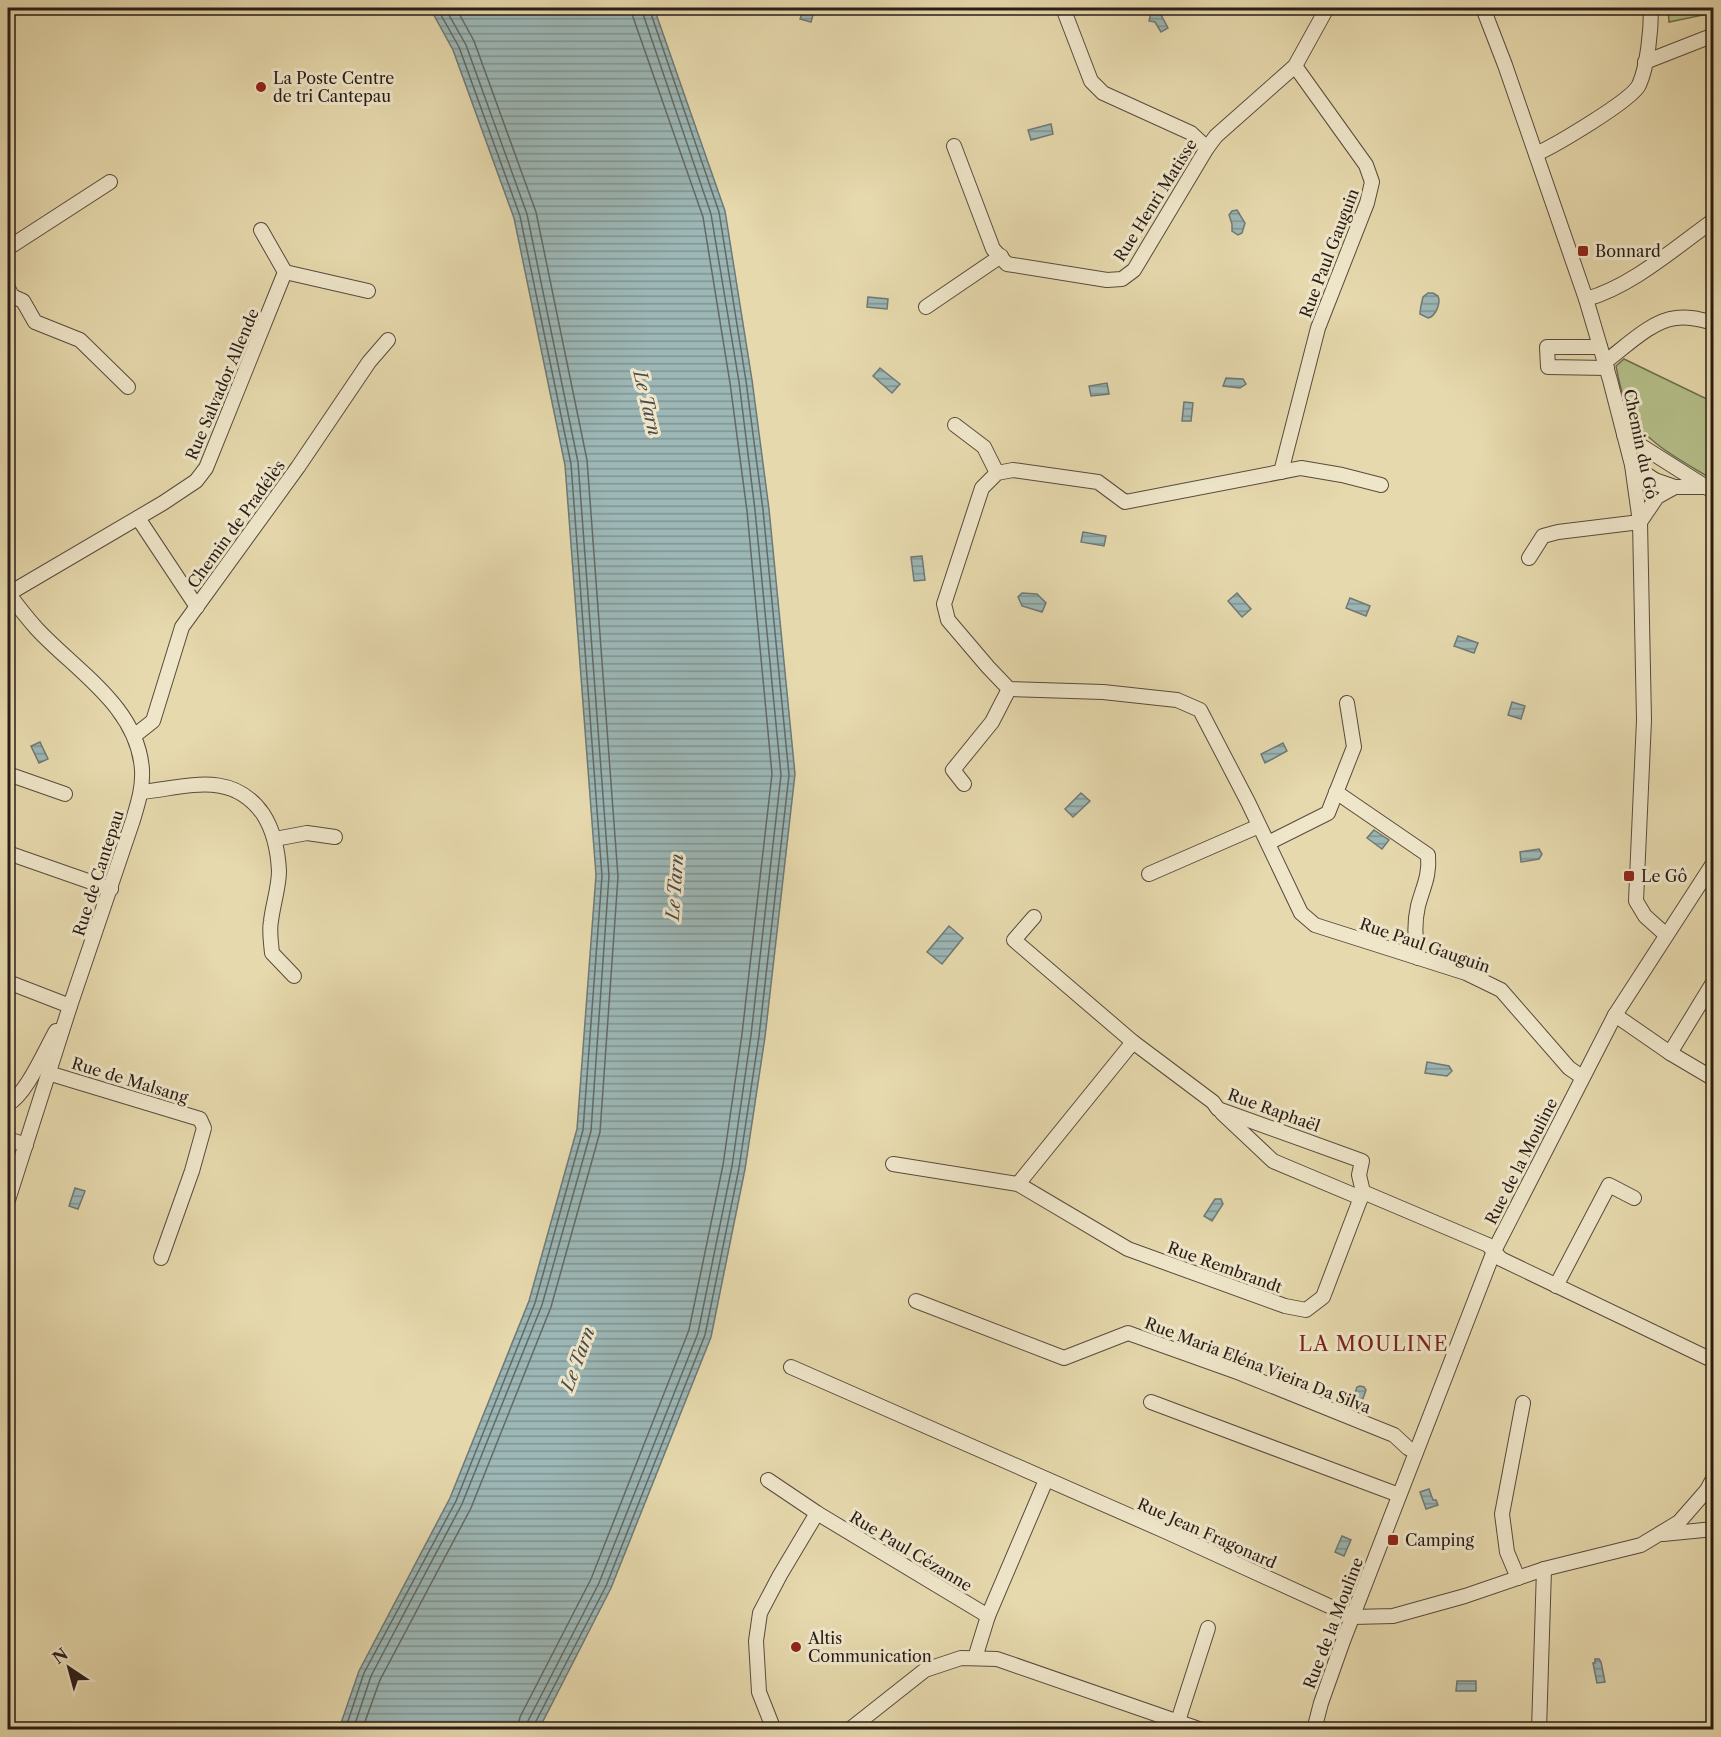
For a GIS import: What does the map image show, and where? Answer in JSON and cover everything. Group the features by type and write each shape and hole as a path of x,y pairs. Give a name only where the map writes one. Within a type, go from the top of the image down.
{"street":[{"path":"1066,8 1090,81 1096,88 1191,133 1207,148"},
{"name":"Rue Henri Matisse","path":"1001,256 1007,264 1107,280 1122,279 1134,270 1207,148 1223,130 1295,66 1327,8"},
{"name":"Chemin du Gô","path":"1483,8 1586,299 1632,465 1640,522 1644,720 1636,901 1645,916 1665,934"},
{"path":"1536,154 1618,105 1638,86 1645,62 1651,8"},
{"path":"1645,62 1713,35"},
{"name":"Rue Paul Gauguin","path":"1281,472 1318,328 1367,203 1372,182 1366,165 1295,66"},
{"path":"926,307 1001,256 993,249 954,146"},
{"path":"8,248 110,182"},
{"path":"1586,299 1604,294 1627,282 1713,220"},
{"path":"261,230 285,272 368,291"},
{"name":"Rue Salvador Allende","path":"8,594 138,518 196,481 206,468 285,272"},
{"path":"9,294 23,301 36,322 80,340 128,387"},
{"path":"1600,347 1547,347 1548,367 1606,365 1654,326 1676,318 1698,319 1713,323"},
{"name":"Chemin de Pradélès","path":"134,736 153,721 182,627 298,467 369,362 388,340"},
{"path":"955,425 984,447 997,473"},
{"path":"1624,435 1709,490"},
{"path":"1632,465 1654,480 1675,487 1709,490"},
{"path":"964,784 954,770 992,722 1009,689 948,620 944,604 982,488 997,473 1013,470 1098,482 1125,502 1301,468 1381,484"},
{"path":"1528,558 1543,536 1558,532 1640,522 1657,497 1675,487"},
{"path":"138,518 197,607"},
{"name":"Rue de Cantepau","path":"8,594 37,629 118,707 134,736 142,769 142,792 48,1072 8,1200"},
{"name":"Rue Paul Gauguin","path":"1009,689 1103,692 1177,700 1200,710 1301,913 1315,926 1466,973 1501,990 1569,1068 1582,1077"},
{"path":"1268,843 1328,813 1354,747 1347,703"},
{"path":"8,774 65,794"},
{"path":"142,792 203,785 223,786 243,792 256,805 268,821 275,839 279,872 270,924 272,952 294,976"},
{"path":"1336,792 1428,855 1429,871 1418,907 1415,938 1418,958"},
{"path":"1149,874 1259,826"},
{"path":"275,839 307,833 335,837"},
{"path":"8,853 111,889"},
{"name":"Rue de la Mouline","path":"1314,1730 1321,1703 1353,1617 1494,1251 1615,1014 1713,862"},
{"name":"Rue Raphaël","path":"1034,917 1014,940 1133,1042 1213,1102 1218,1109 1362,1161 1359,1175 1362,1195"},
{"path":"1670,1053 1713,981"},
{"path":"8,982 70,1006 26,1086 15,1100 8,1104"},
{"path":"1615,1014 1670,1053 1713,1079"},
{"path":"1018,1184 1133,1042"},
{"name":"Rue de Malsang","path":"48,1072 200,1119 204,1128 192,1171 162,1258"},
{"path":"1218,1109 1273,1161 1484,1243 1501,1259 1713,1361"},
{"path":"8,1139 26,1145"},
{"name":"Rue Rembrandt","path":"893,1164 1018,1184 1128,1249 1285,1306 1306,1310 1323,1297 1362,1195"},
{"path":"1556,1286 1609,1185 1634,1198"},
{"name":"Rue Maria Eléna Vieira Da Silva","path":"916,1301 1064,1358 1128,1333 1240,1373 1394,1435 1416,1452"},
{"name":"Rue Jean Fragonard","path":"791,1367 1353,1617"},
{"path":"1151,1402 1399,1495"},
{"path":"1518,1578 1507,1552 1502,1514 1523,1403"},
{"path":"1353,1617 1393,1616 1465,1596 1544,1569 1641,1545 1680,1522 1707,1490 1713,1477"},
{"name":"Rue Paul Cézanne","path":"768,1480 817,1513 988,1616"},
{"path":"975,1658 988,1616 1046,1480"},
{"path":"774,1730 759,1692 756,1641 760,1613 817,1513"},
{"path":"1658,1535 1713,1529"},
{"path":"1539,1730 1544,1569"},
{"path":"1178,1721 1208,1628"},
{"path":"849,1730 926,1670 961,1658 997,1659 1202,1730"}],"green space":[{"path":"1668,8 1713,8 1713,13 1669,22"},
{"path":"1624,359 1713,402 1713,480 1666,451 1636,423 1624,401 1616,366"}],"water":[{"name":"Le Tarn","path":"430,8 654,8 725,211 752,380 769,509 795,774 765,1037 745,1169 711,1337 611,1588 539,1729 339,1729 359,1671 450,1498 529,1301 577,1129 596,875 565,465 514,218 453,50"},
{"path":"804,8 815,8 811,22 800,19"},
{"path":"1151,13 1161,15 1168,28 1161,32 1155,22 1149,21"},
{"path":"1051,124 1053,134 1031,140 1028,130"},
{"path":"1237,210 1245,223 1242,233 1238,235 1232,231 1229,215 1232,211"},
{"path":"1428,293 1438,296 1439,302 1435,312 1428,318 1420,314 1423,297"},
{"path":"868,297 888,299 887,309 867,307"},
{"path":"880,368 900,384 892,393 873,376"},
{"path":"1226,378 1243,379 1246,384 1240,388 1223,386"},
{"path":"1107,383 1109,394 1091,396 1089,386"},
{"path":"1184,402 1193,403 1191,421 1182,421"},
{"path":"1083,532 1106,536 1104,546 1081,542"},
{"path":"922,556 925,580 914,581 911,557"},
{"path":"1022,593 1037,594 1046,603 1042,612 1022,606 1018,597"},
{"path":"1237,593 1251,609 1242,617 1228,601"},
{"path":"1350,598 1370,606 1366,616 1346,608"},
{"path":"1458,636 1478,643 1474,653 1454,646"},
{"path":"1512,702 1525,706 1521,719 1508,715"},
{"path":"40,742 48,759 39,763 31,746"},
{"path":"1283,743 1287,751 1265,763 1261,754"},
{"path":"1081,793 1090,801 1073,817 1065,809"},
{"path":"1374,830 1389,840 1382,849 1367,838"},
{"path":"1539,849 1542,854 1539,859 1521,862 1520,852"},
{"path":"949,926 963,938 942,964 927,952"},
{"path":"1427,1062 1449,1066 1452,1071 1447,1076 1425,1073"},
{"path":"75,1188 85,1191 78,1209 69,1206"},
{"path":"1215,1199 1221,1199 1223,1204 1212,1221 1204,1216"},
{"path":"1360,1386 1366,1390 1361,1404 1352,1401 1357,1387"},
{"path":"1429,1489 1433,1500 1436,1500 1438,1505 1426,1509 1420,1492"},
{"path":"1342,1536 1351,1540 1344,1556 1335,1552"},
{"path":"1595,1659 1601,1662 1605,1682 1597,1683 1593,1663"},
{"path":"1457,1681 1476,1681 1476,1691 1456,1691"}],"place":[{"name":"La Poste Centre de tri Cantepau","path":"261,87"},
{"name":"Bonnard","path":"1583,251"},
{"name":"Le Gô","path":"1629,876"},
{"name":"Camping","path":"1393,1540"},
{"name":"Altis Communication","path":"796,1647"}],"district":[{"name":"LA MOULINE","path":"1374,1344"}]}
